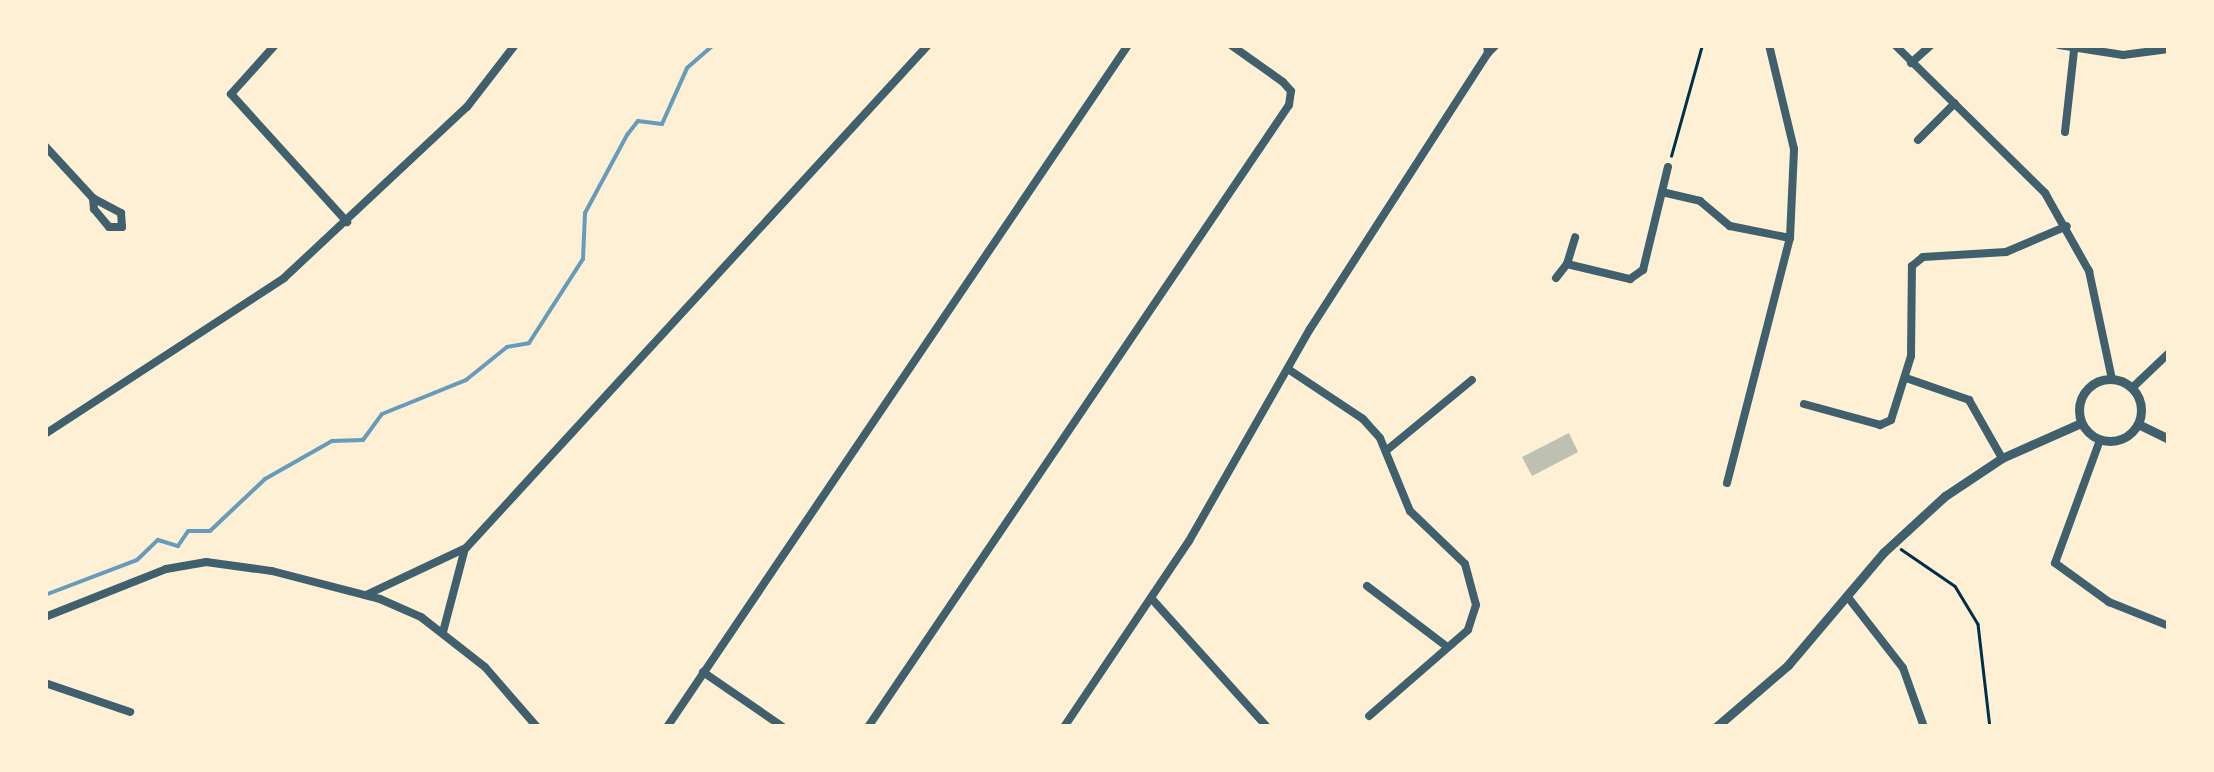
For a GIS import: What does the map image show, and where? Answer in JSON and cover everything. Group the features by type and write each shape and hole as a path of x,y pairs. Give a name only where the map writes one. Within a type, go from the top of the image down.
{"street":[{"path":"276,45 231,94 347,222"},
{"path":"45,434 284,278 468,107 515,45"},
{"path":"443,632 455,568 466,548 928,45"},
{"path":"666,727 1128,45"},
{"path":"868,727 1290,104 1291,91 1283,82 1231,45"},
{"path":"1064,727 1151,598 1288,369 1488,49 1496,45"},
{"path":"1727,483 1790,238 1794,149 1769,45"},
{"path":"1894,45 2046,192 2090,271 2112,379"},
{"path":"1912,63 1931,45"},
{"path":"2058,45 2074,50 2169,48"},
{"path":"2065,132 2074,50"},
{"path":"1918,140 1955,103"},
{"path":"45,146 94,198 121,214 122,227 109,227 94,210 94,198"},
{"path":"1567,264 1630,280 1643,270 1668,167"},
{"path":"1662,192 1700,200 1730,226 1790,238"},
{"path":"1804,404 1880,426 1891,420 1906,378 1912,266 1923,258 2006,252 2067,226"},
{"path":"1556,278 1567,264 1575,237"},
{"path":"2132,388 2169,353"},
{"path":"1288,369 1362,418 1387,450 1410,511 1464,564 1476,620 1369,716"},
{"path":"1906,378 1970,400 2002,458"},
{"path":"2112,379 2132,388 2141,407 2138,424 2122,439 2100,440 2081,422 2084,392 2112,379"},
{"path":"1387,450 1472,380"},
{"path":"1716,727 1775,678 1894,543 2002,458 2081,422"},
{"path":"2138,424 2169,439"},
{"path":"2100,440 2055,563 2109,602 2169,626"},
{"path":"366,595 466,548"},
{"path":"45,617 166,570 206,562 366,595 443,632 495,676 537,727"},
{"path":"1367,586 1446,646"},
{"path":"1847,596 1903,668 1924,727"},
{"path":"1151,598 1263,725"},
{"path":"703,672 784,727"},
{"path":"45,683 130,712"}],"path":[{"path":"1668,167 1702,45"},
{"path":"1894,543 1955,586 1978,624 1990,727"}],"building":[{"path":"1569,433 1578,452 1532,476 1522,457"}],"waterway":[{"path":"45,595 137,560 158,540 178,546 188,531 210,531 265,479 332,441 363,440 382,414 466,380 507,347 529,343 583,259 585,213 627,135 638,121 662,124 687,68 713,45"}]}
